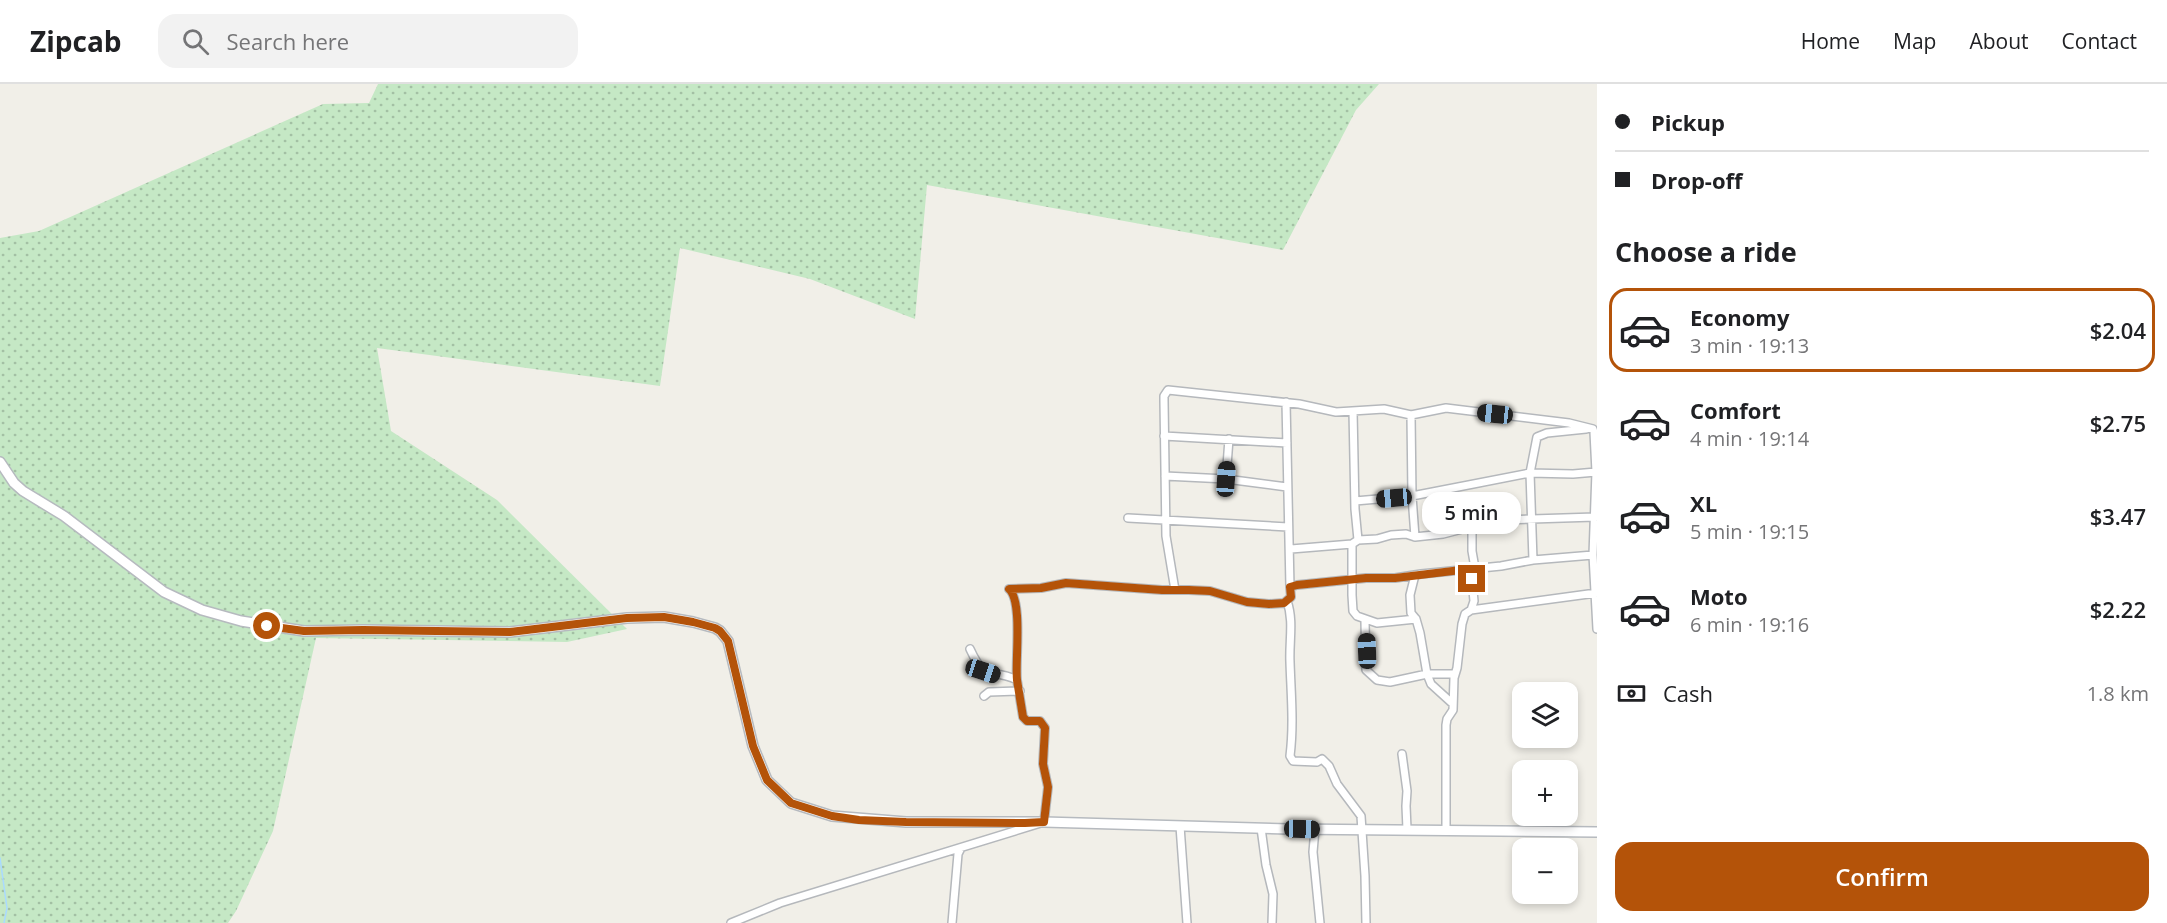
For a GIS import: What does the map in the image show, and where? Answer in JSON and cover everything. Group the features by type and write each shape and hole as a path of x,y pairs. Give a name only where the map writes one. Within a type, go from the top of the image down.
{"main road":[{"path":"0,462 14,483 23,491 64,516 164,592 202,610 243,621 304,631 510,632 627,618 664,617 715,628 728,641 753,746 767,780 791,803 832,816 859,820 906,822 1044,822 1315,829 1597,832"}],"street":[{"path":"1174,590 1167,552 1166,519 1164,396 1168,390 1286,402 1336,412 1384,409 1411,415 1446,408 1559,422 1593,429"},
{"path":"731,923 780,903 1044,822 1048,787 1043,764 1045,725 1037,720 1024,719 1017,680 1017,625 1013,594 1009,589 1041,588 1066,583 1210,591 1256,603 1279,604 1287,601 1291,597 1291,549 1288,527 1286,402"},
{"path":"1353,411 1355,501 1353,611 1365,621 1377,623 1416,619"},
{"path":"1411,415 1415,537"},
{"path":"1593,429 1596,472 1593,555 1596,566 1597,629"},
{"path":"1533,560 1530,473 1535,441 1540,434 1593,429"},
{"path":"1164,436 1287,443"},
{"path":"1226,479 1229,439"},
{"path":"1355,501 1412,496 1530,473 1596,472"},
{"path":"1165,476 1226,479 1287,487"},
{"path":"1291,549 1406,534 1415,537 1454,531 1472,524 1531,518 1595,517"},
{"path":"1128,518 1288,527"},
{"path":"1471,610 1474,601 1472,524"},
{"path":"1290,587 1395,578 1533,560 1593,555"},
{"path":"1415,575 1410,595 1411,613 1416,619 1427,674 1431,684 1453,704"},
{"path":"1446,830 1446,725 1453,710 1455,674 1465,614 1471,610 1596,593"},
{"path":"1287,601 1291,614 1293,736 1290,756 1293,760 1317,762 1322,759 1329,766 1337,784 1361,816 1366,923"},
{"path":"1365,621 1366,670 1377,680 1390,682 1427,674 1455,674"},
{"path":"970,649 976,664 983,671 1017,680"},
{"path":"984,696 989,692 1020,691"},
{"path":"1402,754 1407,791 1407,829"},
{"path":"1180,826 1187,923"},
{"path":"1262,828 1266,865 1273,894 1272,923"},
{"path":"1315,829 1314,852 1320,923"},
{"path":"952,923 958,854 961,848"}],"green space":[{"path":"378,84 1379,84 1356,110 1283,250 927,185 915,319 810,279 680,248 660,386 377,348 391,431 497,500 627,629 567,642 316,638 273,831 236,911 228,923 0,923 0,238 39,231 323,104 369,103"}],"waterway":[{"path":"0,858 7,908 4,923"}],"route":[{"path":"267,626 304,631 510,632 627,618 664,617 693,622 715,628 728,641 753,746 767,780 791,803 812,811 859,820 1025,823 1044,822 1048,787 1042,754 1046,732 1045,725 1040,721 1027,721 1023,717 1017,680 1017,625 1013,594 1009,589 1041,588 1066,583 1210,591 1247,602 1279,604 1291,597 1290,587 1297,585 1366,578 1395,578 1461,570 1471,570 1472,579"}]}
